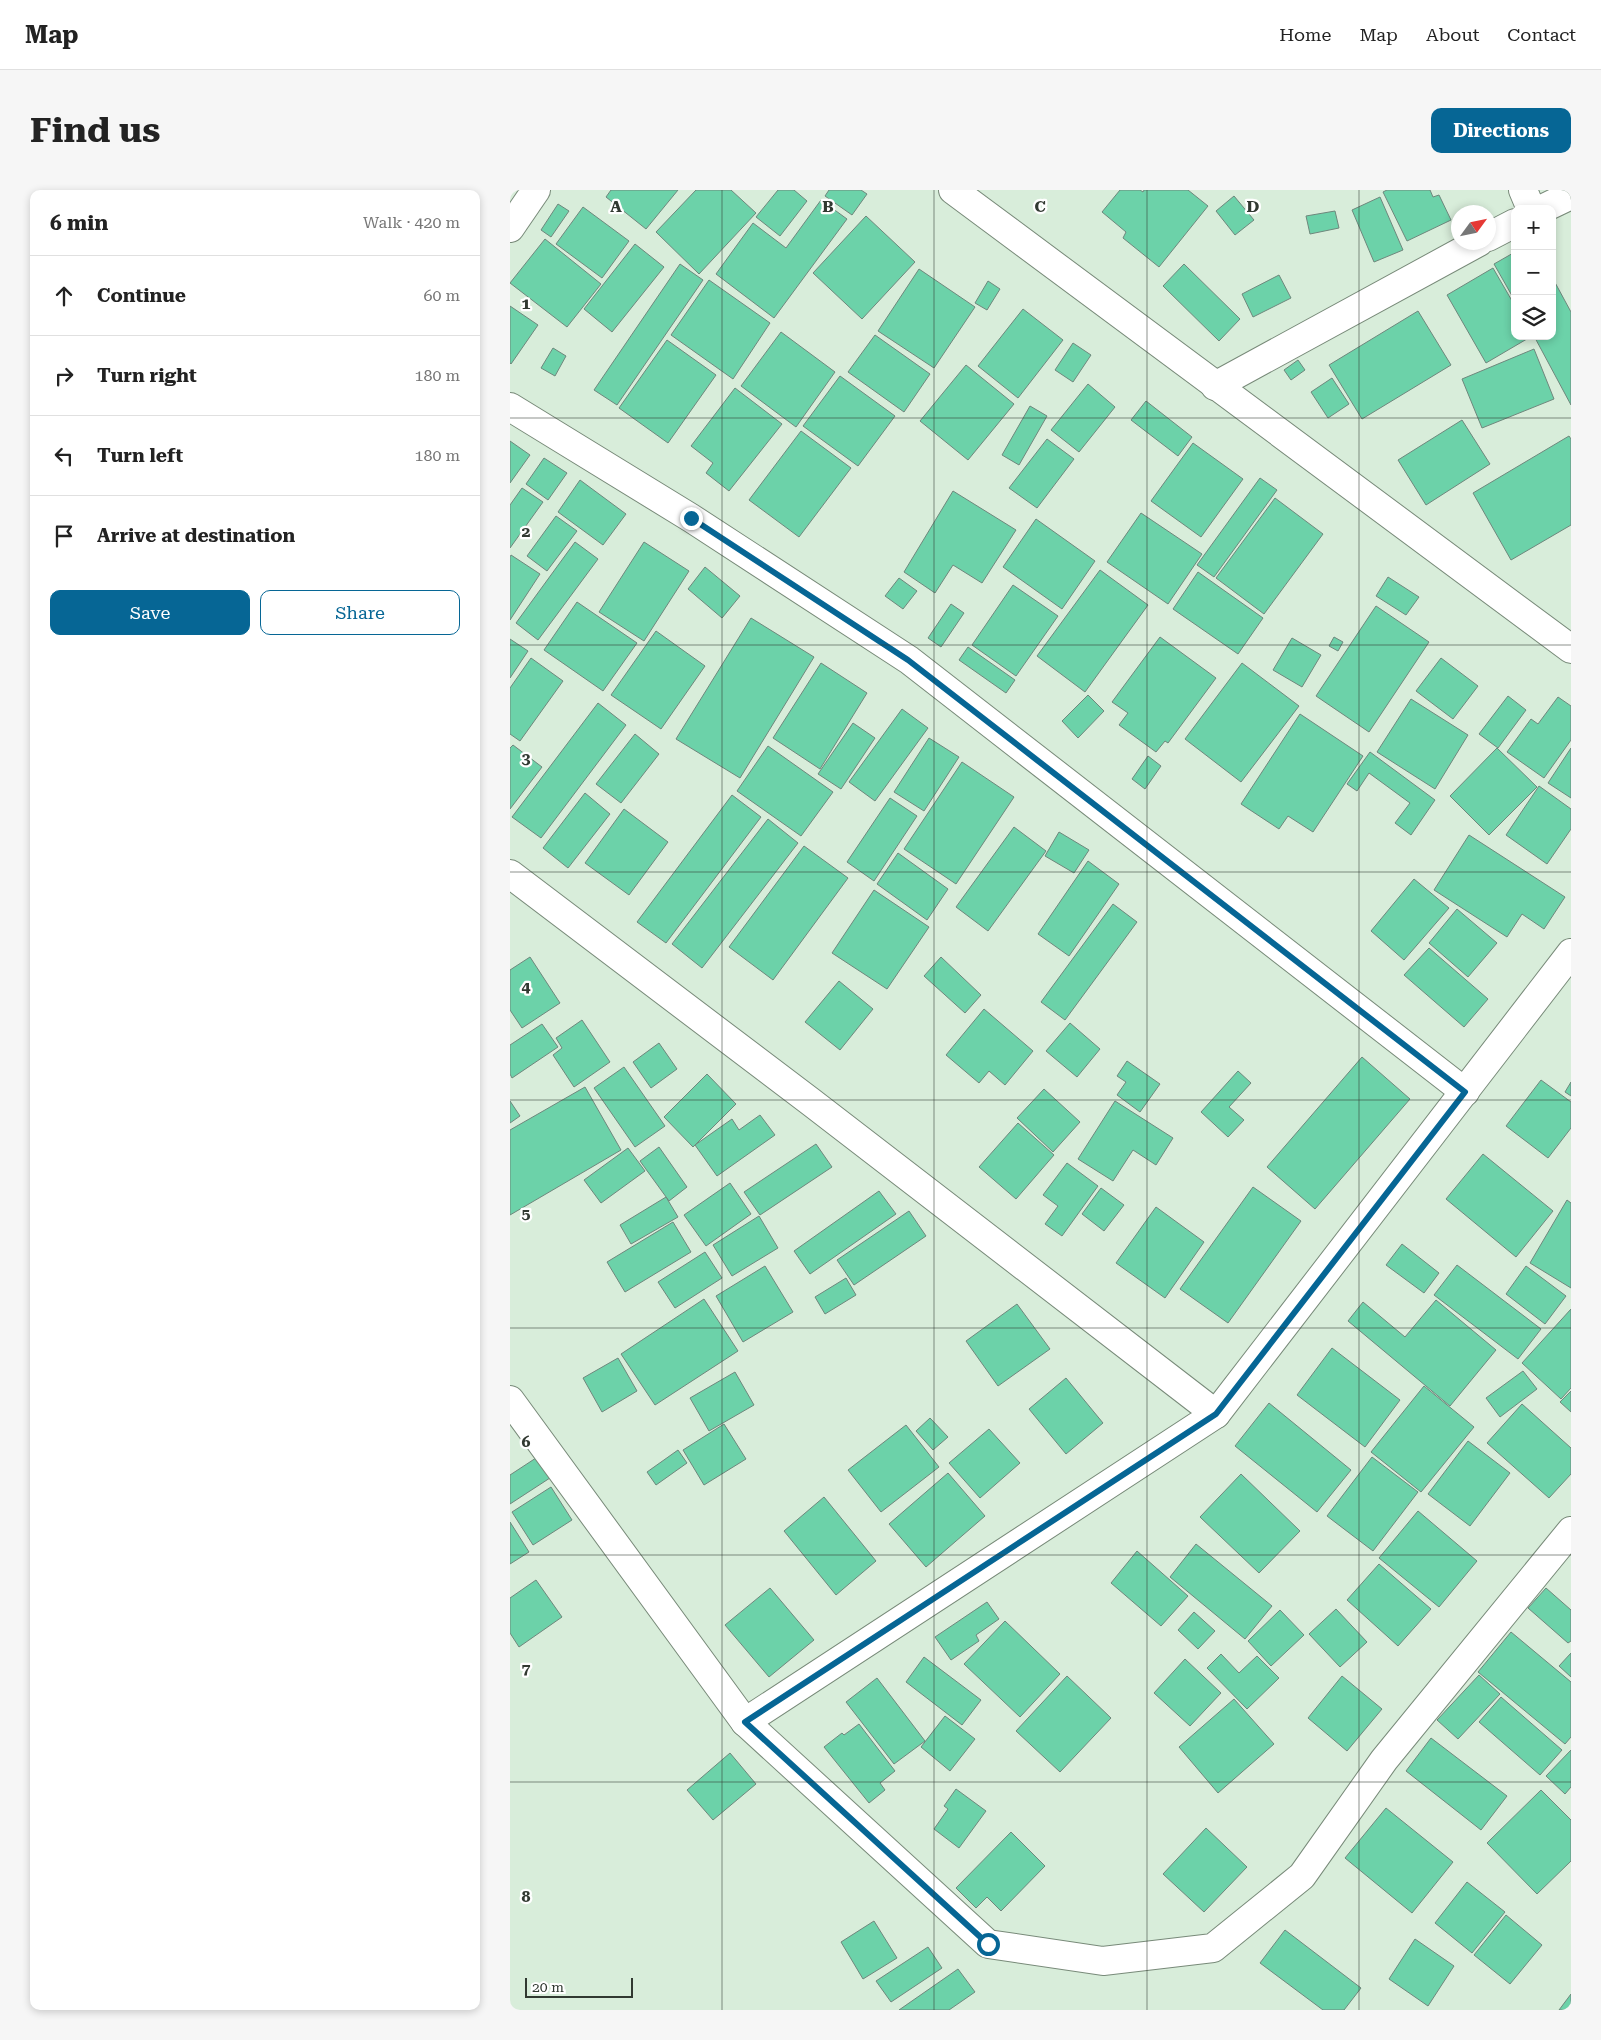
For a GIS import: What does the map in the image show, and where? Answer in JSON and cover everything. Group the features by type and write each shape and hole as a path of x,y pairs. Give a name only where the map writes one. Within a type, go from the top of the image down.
{"street":[{"path":"510,228 536,190"},
{"path":"953,190 1571,648"},
{"path":"1523,190 1530,205"},
{"path":"1550,205 1571,195"},
{"path":"1496,233 1511,225"},
{"path":"1215,386 1464,250"},
{"path":"510,407 691,518 908,660 1465,1092"},
{"path":"510,874 819,1108 1216,1414"},
{"path":"745,1722 1216,1414 1571,953"},
{"path":"510,1400 745,1722 988,1944 1103,1961 1213,1948 1302,1876 1384,1760 1571,1532"}],"building":[{"path":"611,190 678,190 646,229 606,197"},
{"path":"696,190 731,190 756,213 699,274 656,232"},
{"path":"778,190 794,190 807,201 780,236 756,217"},
{"path":"829,190 861,190 867,194 852,215 825,196"},
{"path":"1120,190 1140,190 1143,192 1144,190 1188,190 1208,206 1159,267 1123,238 1126,232 1102,212"},
{"path":"1387,190 1430,190 1433,197 1439,195 1451,220 1407,241 1383,192"},
{"path":"1234,196 1254,220 1235,235 1216,211"},
{"path":"1380,197 1403,250 1374,262 1352,210"},
{"path":"821,200 847,219 774,318 716,274 753,223 786,248"},
{"path":"558,204 569,211 551,237 541,230"},
{"path":"583,207 629,241 602,278 556,244"},
{"path":"1335,211 1339,228 1310,234 1306,216"},
{"path":"866,216 915,262 862,319 813,273"},
{"path":"545,239 601,284 567,327 510,283"},
{"path":"635,244 664,267 612,332 584,309"},
{"path":"1511,254 1511,294 1494,264"},
{"path":"680,264 703,280 617,405 594,390"},
{"path":"1184,264 1240,319 1219,341 1163,286"},
{"path":"1493,268 1511,299 1511,340 1525,340 1486,363 1447,295"},
{"path":"919,269 975,307 934,368 878,331"},
{"path":"1279,275 1291,298 1253,317 1242,294"},
{"path":"709,280 770,323 733,379 671,335"},
{"path":"988,281 1000,289 987,310 975,303"},
{"path":"1556,284 1571,312 1571,405 1536,340 1556,340"},
{"path":"510,306 538,325 511,364 510,363"},
{"path":"1023,309 1063,340 1018,398 978,366"},
{"path":"1418,311 1451,365 1362,419 1329,365"},
{"path":"781,332 835,372 796,427 741,386"},
{"path":"875,335 930,374 904,412 848,372"},
{"path":"667,340 716,375 668,443 619,408"},
{"path":"1073,343 1091,355 1073,382 1055,370"},
{"path":"553,348 566,356 555,376 541,368"},
{"path":"1534,349 1554,399 1482,428 1462,379"},
{"path":"1298,360 1305,370 1291,380 1284,370"},
{"path":"966,365 1014,404 968,460 920,421"},
{"path":"840,376 895,416 858,466 803,426"},
{"path":"1332,378 1349,404 1328,418 1311,392"},
{"path":"1088,384 1115,407 1079,452 1051,430"},
{"path":"735,388 782,424 729,491 706,473 713,463 691,446"},
{"path":"1146,401 1192,437 1178,456 1131,420"},
{"path":"1030,406 1047,416 1019,465 1002,455"},
{"path":"1462,420 1490,464 1426,505 1398,460"},
{"path":"801,431 851,468 799,537 749,500"},
{"path":"1569,436 1571,439 1571,525 1511,560 1473,493"},
{"path":"1047,439 1074,459 1037,508 1009,488"},
{"path":"510,441 530,455 510,483"},
{"path":"1193,443 1243,479 1201,537 1151,501"},
{"path":"544,458 567,473 548,500 526,484"},
{"path":"1260,478 1277,490 1214,577 1197,565"},
{"path":"580,480 626,514 603,545 558,512"},
{"path":"522,488 543,502 510,548 510,505"},
{"path":"953,491 1016,530 982,583 953,565 935,593 904,572"},
{"path":"1275,498 1323,534 1264,614 1216,578"},
{"path":"1141,513 1202,554 1168,604 1107,562"},
{"path":"556,516 577,531 547,571 527,556"},
{"path":"1036,519 1095,561 1062,609 1003,567"},
{"path":"575,542 598,559 538,640 516,623"},
{"path":"644,542 689,571 644,641 599,612"},
{"path":"511,555 540,574 510,620 510,557"},
{"path":"705,567 740,596 722,618 688,589"},
{"path":"1100,570 1148,605 1085,692 1037,656"},
{"path":"1198,572 1263,618 1238,654 1173,609"},
{"path":"1388,577 1419,597 1406,615 1376,596"},
{"path":"899,578 917,591 903,609 885,596"},
{"path":"1013,585 1058,616 1016,676 972,645"},
{"path":"577,602 637,643 603,691 544,650"},
{"path":"951,604 964,613 941,647 928,638"},
{"path":"1376,606 1429,642 1369,732 1316,696"},
{"path":"751,618 814,657 740,778 676,739"},
{"path":"656,631 705,666 661,729 611,695"},
{"path":"1160,637 1216,678 1168,743 1165,741 1156,752 1119,725 1128,713 1112,702"},
{"path":"1334,637 1343,642 1338,651 1329,646"},
{"path":"1292,638 1321,655 1302,687 1273,670"},
{"path":"510,639 528,651 510,678"},
{"path":"968,647 1015,680 1006,693 959,660"},
{"path":"531,658 563,681 520,741 510,734 510,688"},
{"path":"1441,658 1478,686 1453,719 1416,691"},
{"path":"821,663 867,693 820,769 773,738"},
{"path":"1242,663 1299,706 1241,782 1185,739"},
{"path":"1088,695 1104,711 1078,738 1062,721"},
{"path":"1508,696 1526,710 1498,748 1479,734"},
{"path":"1558,697 1571,706 1571,740 1544,778 1507,752 1531,719 1538,724"},
{"path":"1411,699 1468,735 1435,789 1377,752"},
{"path":"598,703 626,725 541,838 512,817"},
{"path":"902,709 928,728 875,801 849,782"},
{"path":"1300,714 1363,756 1313,832 1288,816 1279,829 1241,804"},
{"path":"853,723 875,738 841,789 818,774"},
{"path":"635,734 659,754 621,803 596,784"},
{"path":"929,738 959,757 924,811 894,792"},
{"path":"513,745 542,767 510,809 510,748"},
{"path":"768,746 833,792 801,836 737,791"},
{"path":"1497,748 1537,787 1489,835 1450,796"},
{"path":"1571,748 1571,798 1548,783"},
{"path":"1370,752 1435,800 1411,835 1395,823 1410,803 1369,773 1357,791 1347,784"},
{"path":"1148,756 1161,766 1145,789 1132,779"},
{"path":"962,762 1014,797 956,884 904,849"},
{"path":"1539,786 1571,809 1571,829 1547,864 1506,835"},
{"path":"585,793 610,814 568,868 543,848"},
{"path":"732,795 761,817 666,943 637,922"},
{"path":"890,798 917,816 874,881 847,862"},
{"path":"624,809 668,842 629,895 585,863"},
{"path":"768,819 798,843 702,968 672,944"},
{"path":"1014,827 1046,851 988,931 956,907"},
{"path":"1059,832 1089,850 1074,873 1045,856"},
{"path":"1469,835 1565,897 1544,929 1522,914 1507,937 1434,890"},
{"path":"804,846 848,878 773,980 729,947"},
{"path":"898,853 948,889 927,920 877,884"},
{"path":"1088,861 1119,884 1069,956 1038,934"},
{"path":"1414,879 1449,908 1404,960 1371,931"},
{"path":"874,890 929,927 887,989 832,953"},
{"path":"1113,904 1137,922 1065,1020 1041,1002"},
{"path":"1457,909 1497,943 1468,977 1429,943"},
{"path":"1429,948 1488,999 1464,1027 1404,975"},
{"path":"530,957 560,1003 522,1028 510,1010 510,970"},
{"path":"941,957 981,995 965,1013 924,976"},
{"path":"839,981 873,1009 840,1050 805,1022"},
{"path":"984,1009 1033,1051 1005,1085 989,1071 979,1083 946,1055"},
{"path":"582,1020 610,1062 574,1087 553,1055 562,1048 556,1038"},
{"path":"1070,1023 1100,1049 1077,1077 1046,1051"},
{"path":"542,1024 558,1047 512,1078 510,1074 510,1045"},
{"path":"659,1043 677,1069 651,1088 633,1062"},
{"path":"1362,1057 1410,1099 1315,1209 1267,1167"},
{"path":"1127,1061 1160,1084 1140,1112 1117,1095 1126,1082 1117,1076"},
{"path":"624,1067 665,1126 635,1147 594,1088"},
{"path":"1238,1071 1251,1083 1229,1107 1244,1120 1228,1137 1201,1112"},
{"path":"707,1074 736,1104 693,1147 664,1117"},
{"path":"1541,1080 1571,1102 1571,1128 1548,1158 1506,1126"},
{"path":"1571,1082 1571,1096 1565,1092"},
{"path":"585,1087 621,1150 510,1215 510,1130"},
{"path":"1044,1089 1080,1122 1053,1152 1017,1118"},
{"path":"510,1101 520,1116 510,1123"},
{"path":"1115,1101 1173,1138 1156,1165 1133,1150 1113,1181 1078,1159"},
{"path":"760,1115 775,1135 717,1176 695,1145 732,1119 739,1130"},
{"path":"1018,1123 1054,1155 1016,1199 979,1167"},
{"path":"816,1144 832,1167 760,1215 744,1192"},
{"path":"659,1147 687,1187 669,1201 640,1161"},
{"path":"628,1148 645,1171 601,1203 584,1180"},
{"path":"1483,1154 1553,1211 1516,1257 1446,1199"},
{"path":"1067,1163 1098,1186 1062,1236 1045,1224 1058,1206 1043,1195"},
{"path":"730,1183 751,1214 706,1246 684,1215"},
{"path":"1253,1187 1301,1221 1228,1323 1180,1289"},
{"path":"1101,1188 1124,1205 1104,1231 1082,1214"},
{"path":"879,1191 896,1214 810,1274 794,1251"},
{"path":"666,1197 678,1217 631,1244 620,1225"},
{"path":"1567,1200 1571,1203 1571,1288 1530,1263"},
{"path":"1156,1207 1204,1242 1165,1298 1116,1263"},
{"path":"909,1211 926,1236 854,1285 837,1260"},
{"path":"759,1216 778,1248 732,1276 713,1245"},
{"path":"673,1222 691,1252 625,1292 607,1262"},
{"path":"1402,1244 1439,1273 1424,1293 1386,1265"},
{"path":"705,1252 722,1278 675,1308 658,1282"},
{"path":"1457,1265 1541,1329 1518,1359 1434,1295"},
{"path":"765,1266 793,1312 743,1342 716,1296"},
{"path":"1526,1266 1566,1296 1545,1324 1506,1294"},
{"path":"846,1278 856,1295 825,1314 815,1297"},
{"path":"704,1299 738,1351 655,1405 621,1354"},
{"path":"1436,1300 1496,1350 1450,1406 1348,1321 1363,1302 1405,1337"},
{"path":"1017,1304 1050,1349 998,1386 966,1341"},
{"path":"1571,1309 1571,1388 1561,1399 1522,1363"},
{"path":"1332,1348 1400,1400 1365,1447 1297,1395"},
{"path":"618,1358 637,1391 602,1412 583,1378"},
{"path":"1523,1371 1537,1389 1500,1417 1486,1398"},
{"path":"735,1372 754,1405 709,1431 690,1398"},
{"path":"1066,1378 1103,1423 1066,1454 1029,1409"},
{"path":"1424,1386 1474,1427 1421,1492 1371,1452"},
{"path":"1571,1391 1571,1412 1560,1402"},
{"path":"1269,1403 1351,1470 1317,1512 1235,1446"},
{"path":"1522,1404 1571,1448 1571,1474 1549,1498 1487,1443"},
{"path":"930,1418 948,1437 933,1450 916,1431"},
{"path":"724,1424 746,1459 704,1485 683,1450"},
{"path":"906,1425 939,1467 881,1512 848,1470"},
{"path":"989,1429 1020,1463 980,1498 949,1463"},
{"path":"1468,1441 1510,1473 1470,1526 1428,1494"},
{"path":"678,1450 687,1463 656,1485 647,1472"},
{"path":"539,1456 553,1476 510,1504 510,1475"},
{"path":"1372,1457 1418,1492 1373,1551 1327,1516"},
{"path":"948,1473 985,1516 926,1567 889,1524"},
{"path":"1241,1474 1300,1531 1259,1573 1200,1517"},
{"path":"551,1487 572,1520 533,1545 512,1512"},
{"path":"824,1497 876,1561 836,1595 784,1531"},
{"path":"1418,1511 1477,1561 1439,1607 1379,1558"},
{"path":"510,1522 529,1552 510,1564"},
{"path":"1196,1544 1272,1606 1245,1639 1170,1577"},
{"path":"1137,1551 1188,1596 1161,1626 1111,1583"},
{"path":"1379,1564 1431,1609 1398,1646 1347,1600"},
{"path":"536,1580 562,1617 519,1647 510,1633 510,1598"},
{"path":"770,1588 814,1640 769,1677 725,1625"},
{"path":"1546,1588 1571,1610 1571,1641 1568,1643 1528,1608"},
{"path":"987,1602 999,1619 976,1635 979,1641 951,1660 935,1637"},
{"path":"1336,1609 1367,1642 1340,1667 1309,1634"},
{"path":"1280,1610 1304,1635 1271,1666 1248,1641"},
{"path":"1194,1612 1215,1631 1198,1649 1178,1630"},
{"path":"1005,1621 1060,1674 1020,1717 964,1664"},
{"path":"1511,1632 1571,1682 1571,1737 1565,1744 1478,1672"},
{"path":"1571,1653 1571,1677 1559,1666"},
{"path":"1221,1654 1239,1673 1257,1656 1279,1678 1247,1709 1207,1668"},
{"path":"924,1657 981,1700 962,1725 906,1682"},
{"path":"1185,1659 1221,1693 1190,1726 1154,1693"},
{"path":"1479,1675 1500,1694 1458,1739 1437,1720"},
{"path":"1067,1676 1111,1718 1060,1772 1016,1731"},
{"path":"1342,1676 1382,1709 1347,1751 1308,1718"},
{"path":"877,1678 925,1741 894,1764 846,1702"},
{"path":"1501,1697 1562,1750 1540,1775 1479,1722"},
{"path":"1234,1699 1274,1744 1218,1793 1179,1747"},
{"path":"945,1716 975,1739 950,1771 921,1747"},
{"path":"859,1724 895,1771 880,1783 885,1790 869,1803 824,1747 842,1733 844,1735"},
{"path":"1431,1738 1507,1796 1481,1830 1406,1771"},
{"path":"1571,1750 1571,1787 1565,1794 1546,1776"},
{"path":"730,1753 756,1784 713,1820 687,1790"},
{"path":"956,1789 986,1811 959,1848 934,1829 948,1809 944,1806"},
{"path":"1541,1790 1571,1820 1571,1861 1537,1894 1487,1843"},
{"path":"1386,1808 1453,1862 1412,1913 1345,1858"},
{"path":"1206,1828 1247,1867 1204,1912 1163,1874"},
{"path":"1011,1832 1045,1866 1001,1911 987,1897 976,1908 956,1888"},
{"path":"1467,1882 1505,1912 1472,1953 1435,1923"},
{"path":"1506,1915 1542,1945 1510,1984 1474,1955"},
{"path":"874,1921 897,1958 863,1979 841,1942"},
{"path":"1285,1930 1361,1988 1344,2010 1323,2010 1260,1963"},
{"path":"1415,1939 1454,1966 1428,2006 1389,1979"},
{"path":"928,1947 942,1968 891,2002 876,1981"},
{"path":"958,1969 975,1992 949,2010 899,2010"},
{"path":"1571,1994 1571,2010 1559,2010"}],"route":[{"path":"691,518 908,660 1465,1092 1216,1414 745,1722 988,1944"}]}
